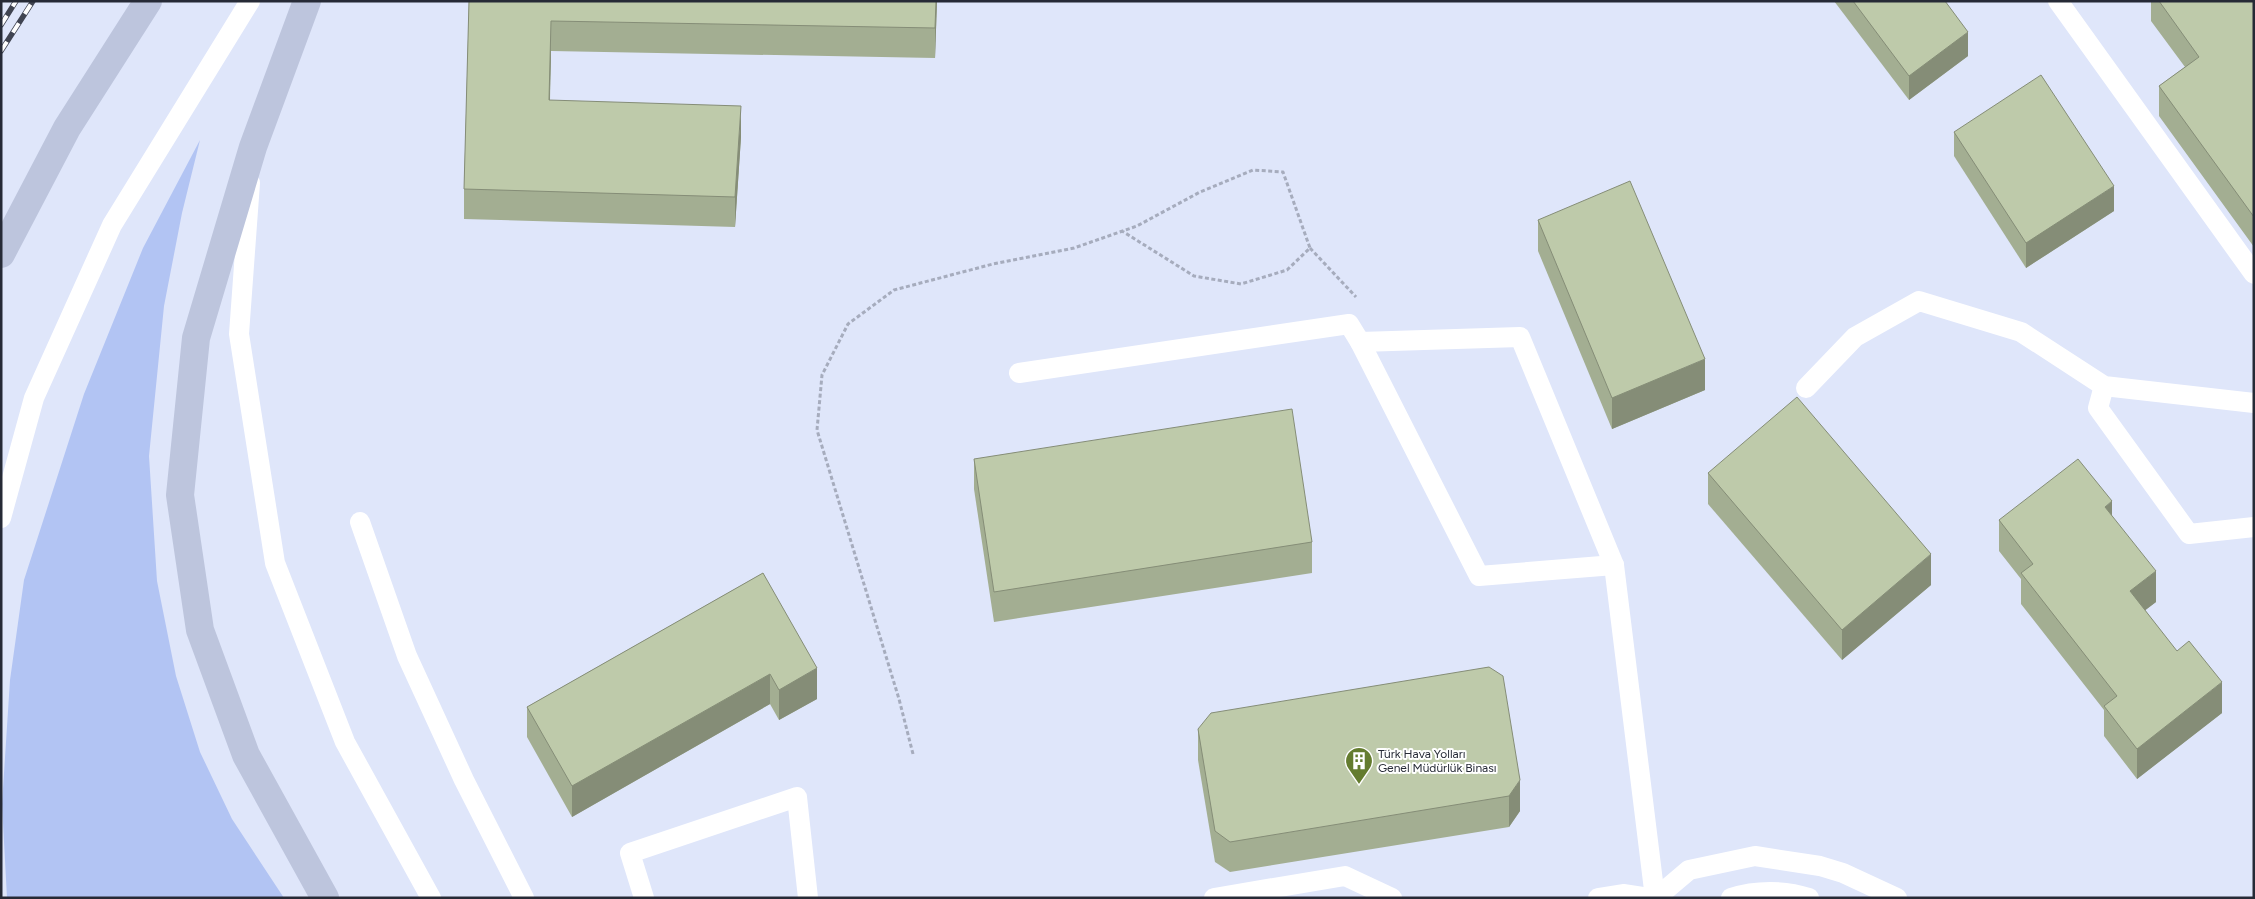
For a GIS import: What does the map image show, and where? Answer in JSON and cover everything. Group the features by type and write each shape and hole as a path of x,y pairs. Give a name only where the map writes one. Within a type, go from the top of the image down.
{"main road":[{"path":"1,254 67,128 148,1"},
{"path":"307,1 253,146 196,338 180,496 200,630 246,755 324,898"}],"lane":[{"path":"1,518 34,398 112,225 250,1"},
{"path":"2058,1 2254,274"},
{"path":"253,146 239,334 275,563 345,742 431,898"},
{"path":"1806,388 1855,337 1919,301 2021,332 2104,386 2254,403"},
{"path":"1019,373 1349,324 1360,342 1479,576 1614,565"},
{"path":"1360,342 1520,337 1614,565 1655,898"},
{"path":"2104,386 2098,408 2189,534 2254,527"},
{"path":"360,522 407,656 464,780 524,898"},
{"path":"644,898 630,852 797,797 808,898"},
{"path":"1655,898 1689,870 1755,856 1820,866 1843,873 1897,898"},
{"path":"1214,898 1345,876 1392,898"},
{"path":"1731,898 1749,892 1795,894 1809,898"},
{"path":"1598,898 1623,894 1649,898"}],"path":[{"path":"1310,248 1366,307 1349,324"}],"shaded area":[{"path":"200,140 182,213 164,306 149,456 157,581 176,676 200,752 232,819 284,898 7,898 2,804 10,680 24,580 84,394 143,248"}],"building":[{"path":"469,1 936,1 935,28 551,21 549,100 741,106 735,197 464,189"},
{"path":"1853,1 1945,1 1968,32 1909,76"},
{"path":"2159,1 2254,1 2254,217 2159,86 2199,57"},
{"path":"2041,75 2114,186 2026,243 1954,132"},
{"path":"1630,181 1705,359 1612,398 1538,220"},
{"path":"1797,397 1931,554 1842,630 1708,473"},
{"path":"1292,409 1312,542 994,592 974,459"},
{"path":"2078,459 2112,501 2105,507 2156,571 2130,591 2177,651 2189,641 2222,682 2137,749 2104,706 2117,696 2021,573 2033,564 1999,520"},
{"path":"763,573 817,668 779,690 770,674 572,786 527,707"},
{"name":"Türk Hava Yolları Genel Müdürlük Binası","path":"1489,667 1503,676 1520,780 1509,796 1230,842 1215,831 1198,729 1211,713"}],"railway":[{"path":"1,25 16,1"},
{"path":"1,51 33,1"}],"place":[{"name":"Türk Hava Yolları Genel Müdürlük Binası","path":"1359,785"}]}
